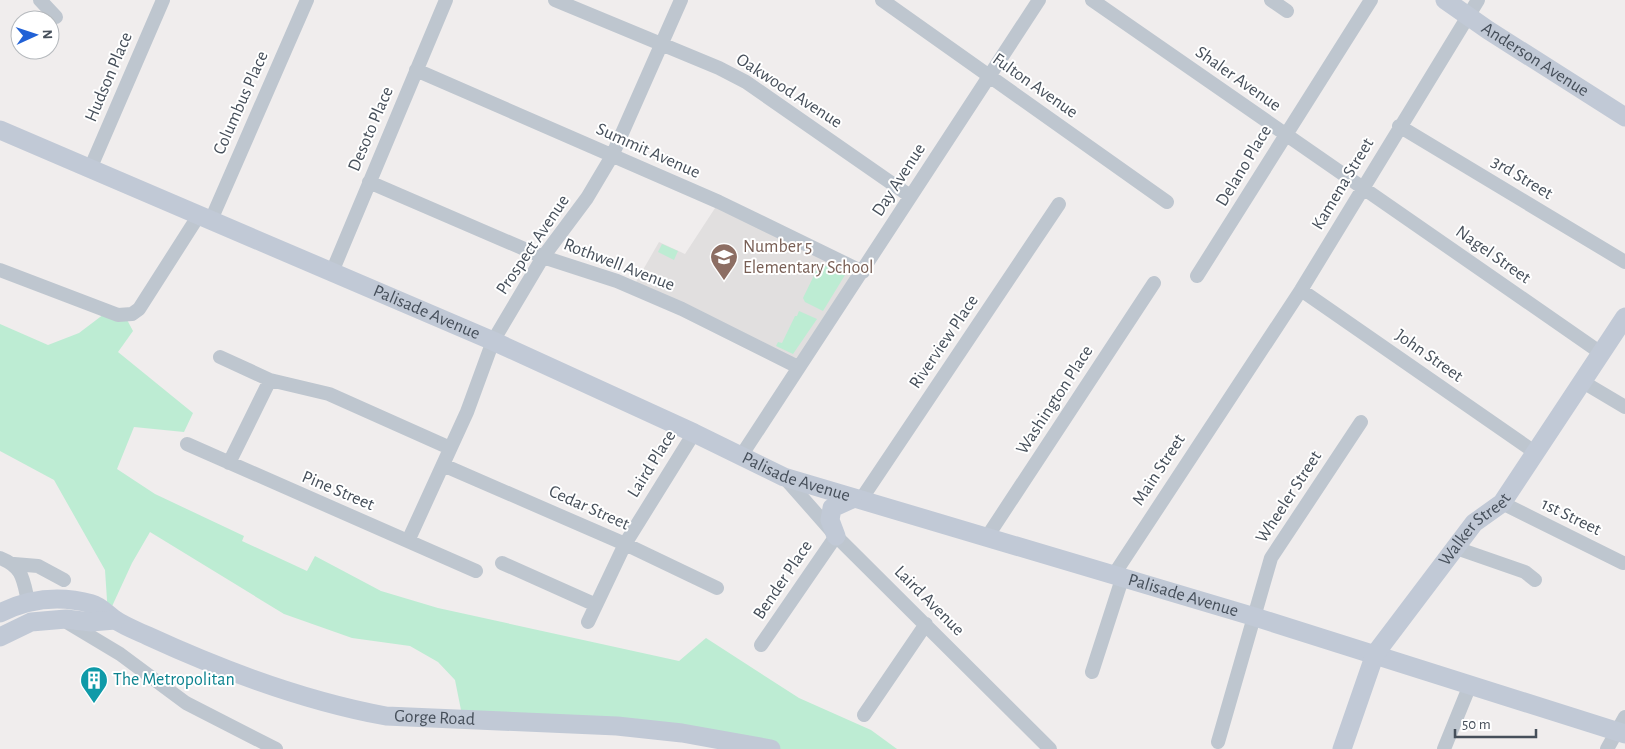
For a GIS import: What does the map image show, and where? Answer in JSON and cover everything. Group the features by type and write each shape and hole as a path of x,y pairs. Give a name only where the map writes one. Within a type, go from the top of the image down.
{"main road":[{"name":"Anderson Avenue","path":"1445,0 1625,117"},
{"name":"Palisade Avenue","path":"0,130 493,341 694,432 784,477 856,500 1255,617 1470,685 1622,727"},
{"name":"Walker Street","path":"1342,749 1375,654 1474,523 1502,504 1625,317"},
{"path":"836,536 830,520 832,508 856,500"},
{"name":"Gorge Road","path":"0,613 28,601 62,598 95,604 115,620 260,682 355,710 412,718 617,726 721,738 771,749"},
{"name":"Gorge Road","path":"0,637 31,622 62,619 91,622 115,620"}],"street":[{"path":"40,0 49,10"},
{"name":"Hudson Place","path":"90,169 163,0"},
{"name":"Columbus Place","path":"0,270 118,315 132,314 142,304 205,218 307,0"},
{"name":"Desoto Place","path":"332,272 446,0"},
{"name":"Oakwood Avenue","path":"555,0 662,46 719,68 746,82 910,196"},
{"name":"Prospect Avenue","path":"408,541 467,412 493,341 543,256 587,198 612,156 681,0"},
{"name":"Fulton Avenue","path":"882,0 1167,202"},
{"name":"Day Avenue","path":"741,456 1039,0"},
{"name":"Shaler Avenue","path":"1092,0 1364,188"},
{"path":"1271,0 1287,11"},
{"name":"Delano Place","path":"1197,276 1371,0"},
{"name":"Kamena Street","path":"1237,386 1301,290 1364,188 1399,126 1478,0"},
{"name":"Summit Avenue","path":"416,70 719,202 863,272"},
{"name":"3rd Street","path":"1399,126 1625,262"},
{"name":"Rothwell Avenue","path":"369,182 543,256 617,281 682,309 798,367"},
{"name":"Nagel Street","path":"1364,188 1601,353"},
{"name":"Riverview Place","path":"856,500 1059,204"},
{"name":"Washington Place","path":"987,537 1154,283"},
{"name":"John Street","path":"1301,290 1536,453"},
{"path":"220,357 270,380 329,394 450,448"},
{"path":"229,463 270,380"},
{"path":"1583,382 1625,408"},
{"name":"Main Street","path":"1092,672 1117,577 1237,386"},
{"name":"Wheeler Street","path":"1218,742 1271,558 1361,422"},
{"name":"Laird Place","path":"588,622 625,544 694,432"},
{"name":"Pine Street","path":"187,444 476,570"},
{"name":"Cedar Street","path":"444,464 625,544 717,588"},
{"name":"Laird Avenue","path":"784,477 836,536 1050,749"},
{"name":"1st Street","path":"1502,504 1623,563"},
{"name":"Bender Place","path":"761,645 836,536"},
{"path":"1456,548 1524,572 1535,580"},
{"path":"0,558 14,564 38,566 64,580"},
{"path":"502,562 596,605"},
{"path":"14,564 21,573 28,601"},
{"path":"62,619 120,654 186,703 276,749"},
{"path":"864,715 926,624"},
{"path":"1444,749 1470,685"},
{"path":"1607,749 1622,727"}],"shaded area":[{"path":"719,202 863,272 798,367 632,289 659,242 685,254"}],"green space":[{"path":"662,244 678,251 674,260 658,252"},
{"path":"820,263 845,275 823,311 805,302 803,298"},
{"path":"108,311 125,316 133,331 118,352 193,413 184,432 134,427 117,469 155,494 244,536 242,541 307,571 315,556 381,591 438,608 679,661 706,638 799,698 871,730 897,749 771,749 463,720 455,680 438,662 410,646 352,638 284,614 150,532 132,563 108,615 105,570 54,480 0,451 0,324 48,345 79,333"},
{"path":"799,311 817,319 793,354 776,346 778,342 782,343"}],"place":[{"name":"Number 5 Elementary School","path":"724,281"},
{"name":"The Metropolitan","path":"94,704"}]}
